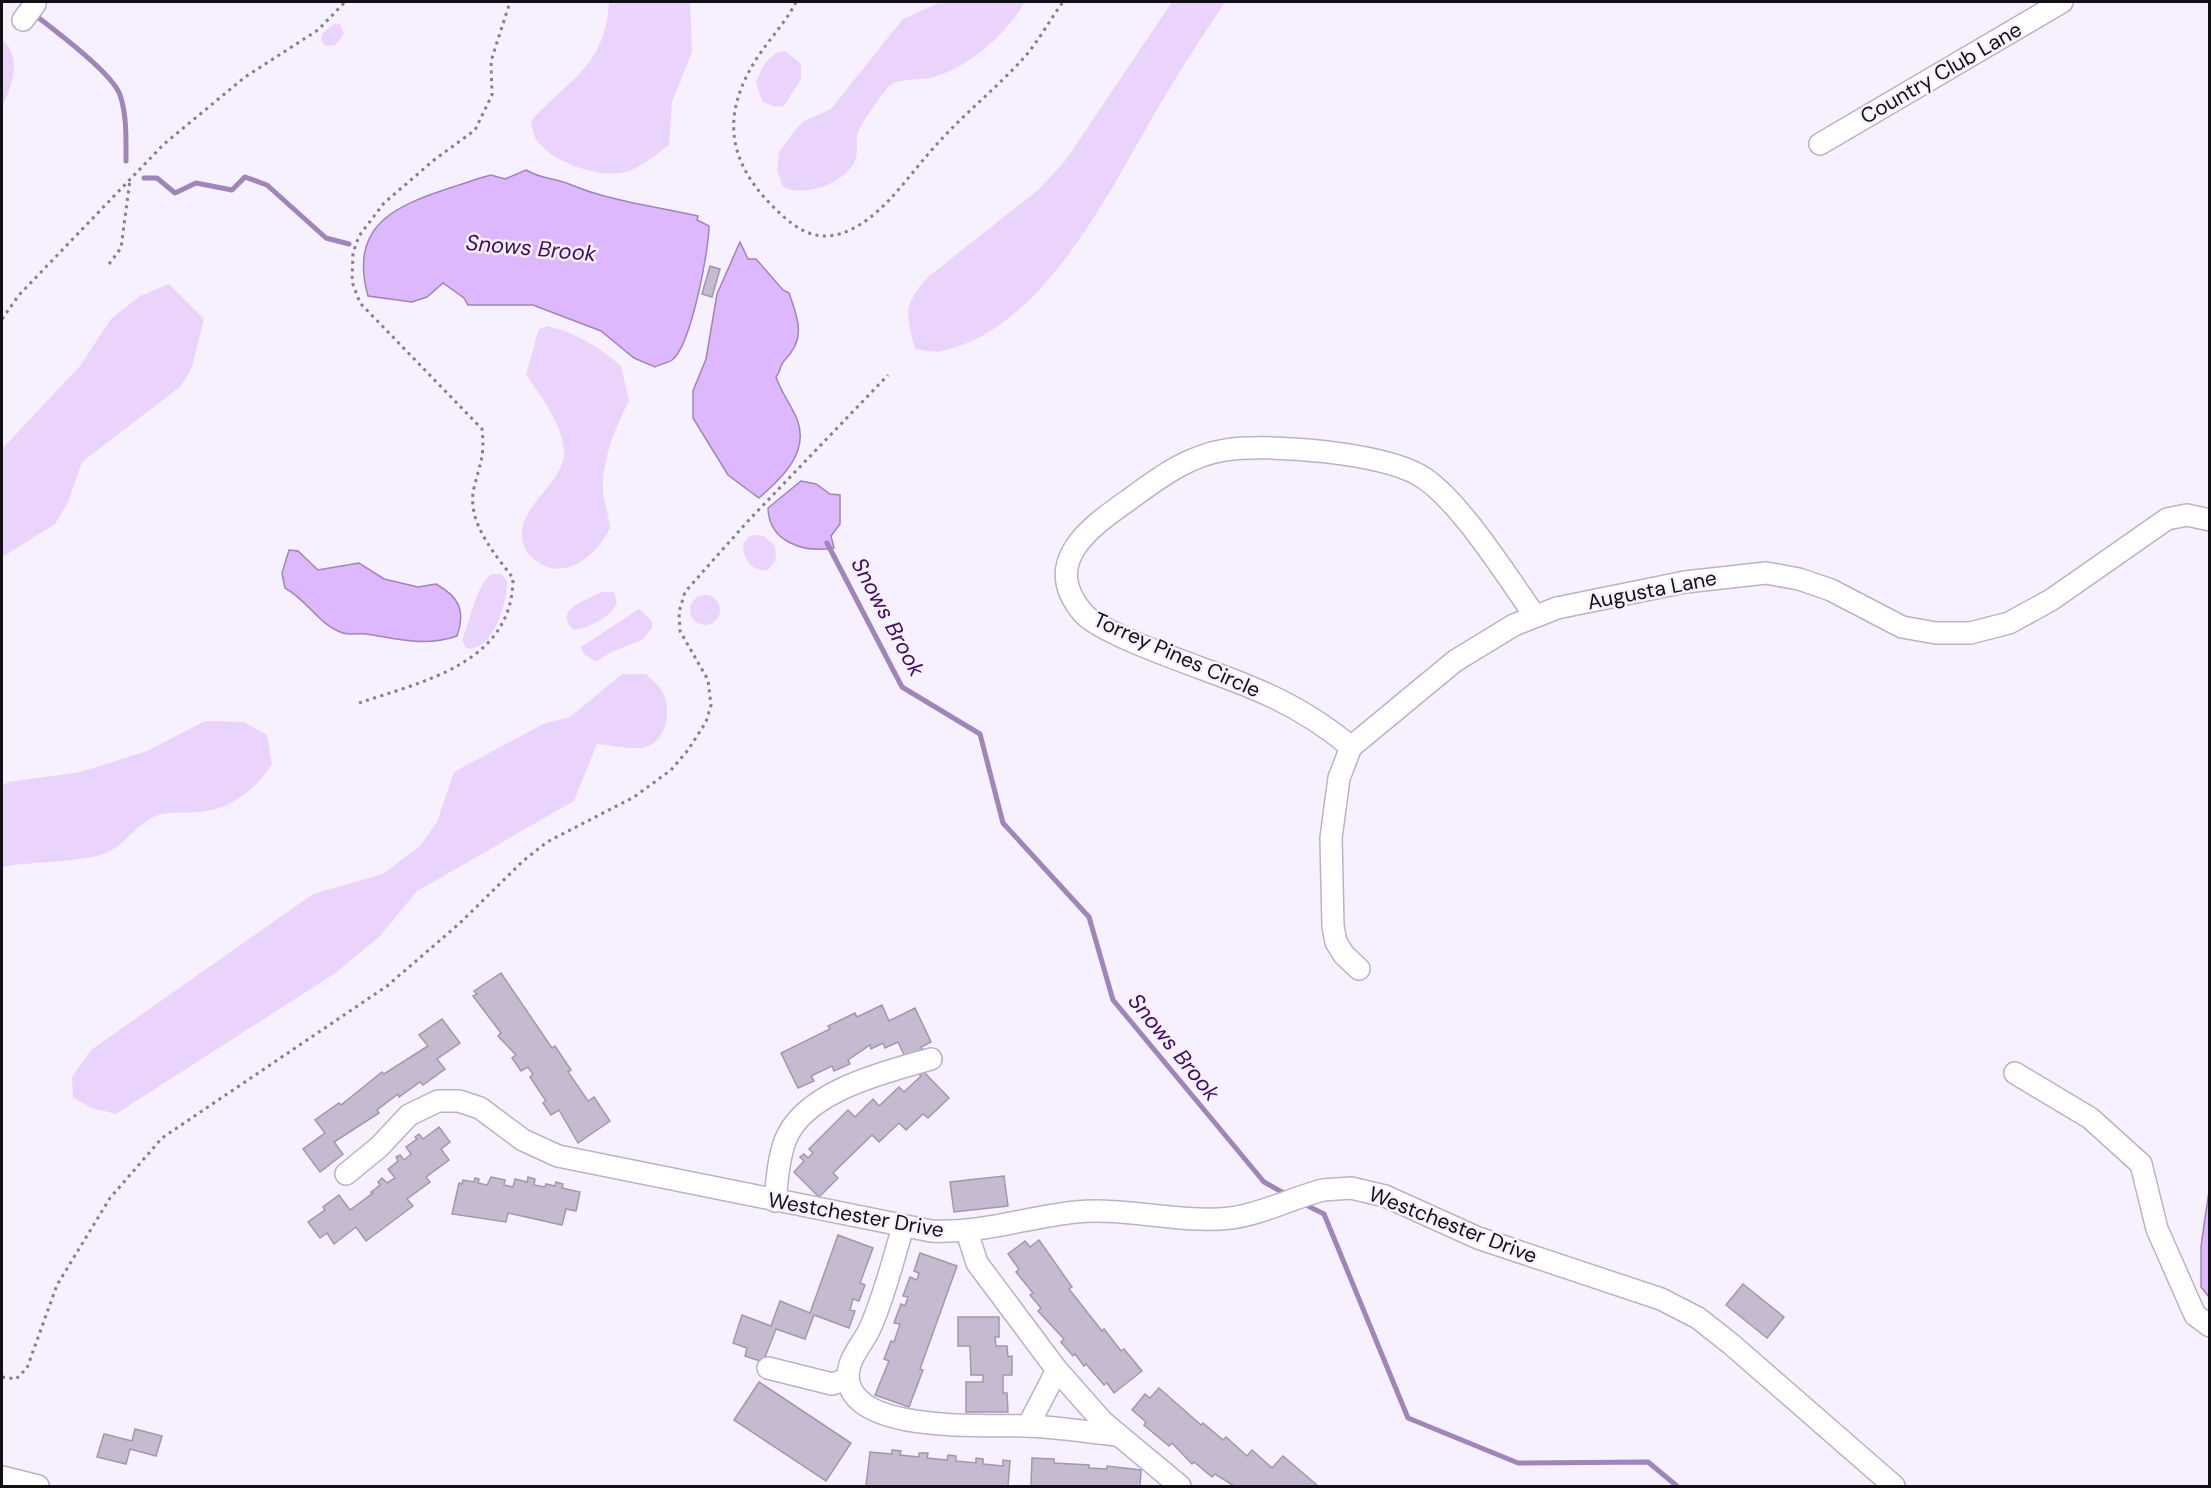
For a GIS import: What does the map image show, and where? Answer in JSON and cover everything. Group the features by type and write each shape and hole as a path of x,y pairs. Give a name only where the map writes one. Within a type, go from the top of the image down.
{"street":[{"name":"Country Club Lane","path":"1820,144 2062,2"},
{"name":"Torrey Pines Circle","path":"1351,747 1303,711 1251,687 1122,636 1086,616 1072,595 1068,582 1072,554 1081,536 1172,469 1205,455 1225,450 1271,448 1352,456 1396,465 1419,475 1437,487 1458,511 1535,616"},
{"name":"Augusta Lane","path":"1359,969 1344,955 1336,942 1333,926 1332,828 1339,778 1351,747 1455,661 1514,625 1557,608 1685,582 1766,573 1799,579 1831,590 1902,627 1936,633 1970,633 2009,623 2051,600 2167,519 2187,515 2210,520"},
{"path":"775,1200 780,1159 786,1139 807,1111 822,1100 880,1073 931,1059"},
{"path":"2015,1073 2090,1118 2141,1164 2157,1229 2195,1315 2210,1326"},
{"name":"Westchester Drive","path":"346,1174 379,1147 409,1115 438,1101 459,1101 480,1108 523,1140 558,1156 931,1231 967,1232 1046,1216 1090,1211 1198,1220 1233,1218 1306,1194 1338,1188 1366,1190 1385,1196 1478,1238 1661,1299 1698,1318 1894,1486"},
{"path":"903,1227 879,1307 870,1329 849,1365 848,1378 853,1392 863,1403 886,1416 915,1422 1028,1426 1117,1435"},
{"path":"967,1232 977,1263 1057,1370 1117,1435 1131,1443 1180,1486"},
{"path":"768,1368 832,1384 848,1378"},
{"path":"1028,1426 1057,1370"},
{"path":"2,1478 38,1486"}],"path":[{"path":"2,319 18,295 164,144 236,85 318,30 345,2"},
{"path":"359,703 432,678 480,652 494,640 506,616 513,590 513,578 474,520 473,490 484,454 482,429 360,303 352,282 353,253 359,236 384,203 434,160 475,130 492,95 491,61 510,2"},
{"path":"796,2 782,26 757,58 735,100 734,137 741,165 755,189 802,232 823,236 848,231 870,219 950,130 1022,60 1063,2"},
{"path":"109,264 121,248 130,178"},
{"path":"2,1377 16,1380 27,1368 57,1285 111,1198 162,1138 387,986 460,923 523,861 547,842 634,797 671,770 683,757 706,722 711,705 708,680 680,631 679,612 685,592 747,522 888,375"}],"shaded area":[{"path":"609,2 690,2 692,52 672,102 669,145 650,160 629,171 618,173 592,171 565,162 553,155 536,139 531,121 572,82 593,57 601,42"},
{"path":"941,2 1025,2 998,37 974,57 934,77 899,81 889,86 872,108 858,132 855,160 850,168 834,182 802,191 783,187 777,170 779,152 797,128 804,121 831,109 903,19"},
{"path":"1172,2 1225,2 1172,85 1093,218 1068,254 1041,288 1011,316 978,338 942,351 915,349 908,311 920,287 928,277 1038,190 1065,161"},
{"path":"334,24 340,24 344,34 335,45 325,46 321,39 323,33"},
{"path":"2,40 12,55 14,72 2,106"},
{"path":"785,51 801,64 801,79 784,106 775,107 762,101 756,82 770,58"},
{"path":"169,284 204,319 192,367 181,386 82,462 68,502 55,524 2,557 2,449 80,366 111,319 140,296"},
{"path":"548,326 587,342 621,366 629,401 614,433 603,479 610,528 588,557 567,568 556,569 545,566 531,556 524,547 522,539 524,521 559,471 563,461 562,440 555,420 526,374 539,329"},
{"path":"751,535 764,536 775,546 776,560 768,570 753,567 746,559 743,543"},
{"path":"492,574 501,574 507,581 501,613 491,635 484,643 475,648 466,648 462,640 474,603 482,585"},
{"path":"602,592 614,592 617,603 614,608 599,621 574,630 568,623 569,611 574,606"},
{"path":"705,595 716,599 720,610 716,621 705,625 694,621 690,610 694,599"},
{"path":"639,609 652,621 652,628 642,640 611,652 596,662 584,654 581,647"},
{"path":"622,674 646,674 662,691 667,717 665,726 656,741 640,748 597,744 574,801 417,891 379,937 334,974 116,1114 92,1108 73,1098 72,1077 91,1050 313,894 383,874 420,846 437,822 454,772 543,724 570,717"},
{"path":"205,721 244,722 267,735 272,764 253,787 236,800 217,809 167,813 154,817 110,851 100,855 74,860 2,867 2,786 8,782 81,772 147,751"}],"water":[{"path":"526,170 600,195 698,216 697,220 709,226 698,297 686,337 672,360 655,367 634,358 601,331 533,305 468,305 464,298 443,283 427,297 412,302 368,296 363,267 367,245 377,227 392,213 433,194 480,178 491,175 505,179"},
{"path":"740,242 748,259 756,259 783,290 789,293 798,321 798,337 795,345 782,363 776,377 797,419 800,442 797,453 785,473 759,498 728,475 693,418 693,391 706,359 717,294"},
{"path":"801,481 816,484 830,494 840,495 840,524 831,536 834,548 812,549 790,543 775,530 770,520 768,508"},
{"path":"289,550 298,551 318,570 359,563 384,579 418,587 436,584 450,594 458,605 461,619 457,636 423,642 366,634 345,634 334,629 285,588 282,573"},
{"path":"2209,1191 2209,1297 2201,1287 2201,1246"}],"building":[{"path":"710,266 720,269 712,297 702,294"},
{"path":"501,973 552,1048 555,1046 571,1070 568,1072 588,1101 594,1097 610,1121 578,1143 559,1110 551,1115 543,1103 546,1101 530,1077 533,1074 528,1067 521,1071 512,1058 516,1055 498,1036 501,1033 473,996 477,994 474,991"},
{"path":"882,1005 889,1021 915,1008 931,1042 921,1047 923,1050 906,1059 898,1042 885,1048 883,1043 871,1049 870,1045 848,1060 850,1064 834,1071 832,1066 811,1076 814,1081 798,1088 781,1053 830,1029 828,1026 855,1013 857,1017"},
{"path":"442,1019 460,1043 437,1059 445,1069 423,1085 420,1082 399,1097 398,1094 377,1110 379,1113 334,1142 343,1154 320,1172 303,1149 325,1133 315,1120 339,1103 341,1105 382,1072 384,1074 428,1046 419,1035"},
{"path":"921,1069 949,1098 928,1118 923,1114 906,1130 899,1123 879,1142 872,1135 833,1173 838,1178 819,1197 794,1172 804,1161 800,1157 804,1154 808,1158 813,1153 809,1149 848,1110 855,1117 873,1099 879,1106 899,1087 904,1092 921,1076 917,1072"},
{"path":"439,1127 450,1142 441,1149 449,1160 426,1177 430,1182 407,1199 413,1206 366,1241 356,1227 334,1244 327,1233 320,1238 308,1222 325,1210 323,1207 339,1195 350,1210 373,1193 371,1192 380,1185 378,1182 382,1178 387,1183 395,1178 388,1169 398,1161 396,1157 400,1155 404,1160 411,1154 406,1147 417,1139 415,1137 419,1134 423,1139"},
{"path":"1004,1176 1008,1206 954,1212 950,1182"},
{"path":"491,1177 505,1180 504,1185 513,1187 515,1179 527,1182 528,1177 535,1179 534,1185 545,1187 546,1184 555,1186 556,1182 563,1184 562,1188 580,1192 576,1211 566,1209 562,1225 508,1213 506,1222 452,1214 459,1183 462,1184 463,1180 474,1182 475,1178 479,1179 478,1183 487,1185"},
{"path":"838,1235 873,1248 860,1283 865,1285 859,1301 853,1299 850,1310 855,1311 849,1328 814,1315 805,1339 776,1329 763,1362 745,1356 747,1348 733,1343 742,1315 771,1326 780,1301 810,1313"},
{"path":"1039,1240 1072,1287 1069,1289 1102,1331 1104,1329 1121,1351 1124,1349 1142,1371 1114,1393 1107,1383 1104,1385 1086,1364 1084,1366 1075,1354 1073,1356 1061,1342 1064,1339 1038,1311 1041,1308 1030,1295 1033,1293 1016,1272 1019,1269 1008,1254 1025,1241 1030,1247"},
{"path":"920,1253 957,1266 920,1369 923,1370 909,1407 875,1395 889,1361 884,1359 891,1341 894,1342 900,1324 894,1323 901,1304 905,1306 908,1297 903,1296 910,1277 917,1280 919,1273 914,1271"},
{"path":"1743,1284 1784,1317 1767,1338 1726,1305"},
{"path":"958,1317 999,1317 999,1337 995,1337 996,1346 1007,1346 1008,1357 1012,1356 1012,1375 1003,1375 1003,1393 1007,1393 1008,1412 966,1412 966,1382 983,1382 983,1375 971,1375 970,1346 958,1346"},
{"path":"759,1382 851,1443 826,1481 734,1420"},
{"path":"1159,1388 1201,1425 1203,1423 1223,1440 1226,1437 1247,1456 1252,1450 1272,1468 1283,1456 1318,1486 1234,1486 1215,1474 1212,1477 1194,1462 1192,1464 1172,1443 1169,1446 1144,1425 1146,1422 1132,1410 1145,1394 1150,1398"},
{"path":"135,1429 162,1436 156,1456 130,1449 126,1464 97,1457 104,1434 132,1441"},
{"path":"892,1450 901,1451 900,1455 919,1457 919,1453 928,1453 927,1458 947,1460 948,1455 956,1456 956,1461 976,1463 976,1458 983,1459 983,1464 1003,1466 1003,1460 1010,1461 1008,1486 866,1486 870,1452 892,1454"},
{"path":"1032,1458 1054,1459 1054,1463 1089,1465 1089,1468 1107,1469 1107,1466 1141,1470 1140,1486 1031,1486"}],"waterway":[{"name":"Snows Brook","path":"39,18 84,54 115,86 124,111 126,161"},
{"name":"Snows Brook","path":"144,178 157,178 175,193 196,183 232,190 245,177 267,185 326,238 349,244"},
{"name":"Snows Brook","path":"827,543 902,687 980,734 1003,823 1089,917 1113,1000 1264,1182 1289,1196"},
{"name":"Snows Brook","path":"1302,1203 1324,1214 1408,1418 1518,1463 1648,1462 1677,1486"}]}
